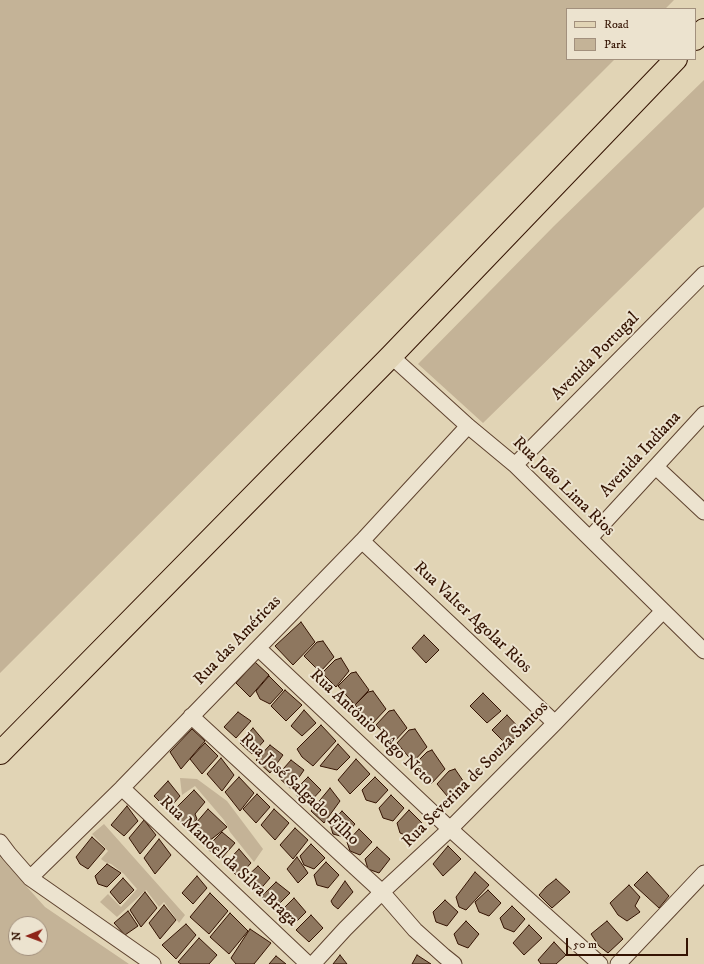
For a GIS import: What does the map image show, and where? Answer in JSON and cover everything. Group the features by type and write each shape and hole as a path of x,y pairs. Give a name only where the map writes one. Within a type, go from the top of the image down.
{"main road":[{"path":"696,38 704,30"},
{"path":"0,753 391,356 675,60"}],"street":[{"name":"Avenida Portugal","path":"515,466 704,274"},
{"name":"Rua João Lima Rios","path":"391,356 468,426 515,466 704,651"},
{"name":"Avenida Indiana","path":"590,538 704,414"},
{"name":"Rua das Américas","path":"30,878 122,788 362,541 468,426"},
{"path":"656,467 704,512"},
{"name":"Rua Valter Agolar Rios","path":"362,541 555,723"},
{"name":"Rua Severina de Souza Santos","path":"313,964 382,892 450,829 663,611"},
{"name":"Rua Antônio Rêgo Neto","path":"258,648 450,829 600,964"},
{"name":"Rua José Salgado Filho","path":"191,716 382,892 415,930 454,964"},
{"name":"Rua Manoel da Silva Braga","path":"122,788 308,964"},
{"path":"0,842 30,878 153,964"},
{"path":"618,964 704,873"}],"green space":[{"path":"0,0 674,0 666,8 566,8 566,60 614,60 0,673"},
{"path":"704,80 704,207 483,423 418,364 554,226"},
{"path":"180,778 197,779 227,801 263,849 254,862 230,832 224,820 195,786 182,795"},
{"path":"104,824 185,915 179,923 164,902 159,907 146,890 117,917 100,902 108,894 121,907 137,889 124,874 111,864 101,859 108,851 92,834"},
{"path":"0,857 45,907 129,964 0,964"}],"building":[{"path":"301,622 315,642 293,665 275,646"},
{"path":"424,635 439,650 426,663 412,648"},
{"path":"323,641 334,657 320,672 304,656 317,642"},
{"path":"341,658 349,671 336,687 322,673 335,660"},
{"path":"255,662 269,675 250,697 236,683"},
{"path":"356,672 369,690 355,705 338,686 351,673"},
{"path":"269,676 283,690 270,704 260,699 256,691"},
{"path":"285,690 302,705 286,721 271,706"},
{"path":"373,691 386,709 372,724 355,705 368,692"},
{"path":"483,693 501,711 487,723 470,706"},
{"path":"304,710 316,723 302,736 291,726"},
{"path":"394,710 407,728 393,743 376,725 389,711"},
{"path":"238,712 251,721 236,738 224,727"},
{"path":"507,715 522,731 507,745 492,730"},
{"path":"321,725 336,741 313,766 302,757 297,749"},
{"path":"253,728 264,741 252,754 240,743"},
{"path":"192,729 205,741 181,769 170,752"},
{"path":"415,729 427,747 413,762 397,743 409,730"},
{"path":"205,743 218,756 202,774 190,759"},
{"path":"338,744 350,757 337,770 320,766"},
{"path":"270,745 283,755 270,773 256,760"},
{"path":"432,750 445,769 431,784 414,765 427,752"},
{"path":"221,758 234,775 222,791 207,774"},
{"path":"356,759 370,774 350,794 338,780"},
{"path":"291,760 304,770 291,789 277,776"},
{"path":"455,769 468,788 453,803 437,784 449,771"},
{"path":"239,777 254,793 240,811 225,792"},
{"path":"308,777 321,790 309,803 299,800 295,790"},
{"path":"375,777 388,790 376,803 366,800 362,790"},
{"path":"168,781 180,796 168,810 154,796"},
{"path":"330,788 340,801 324,823 311,811"},
{"path":"194,790 205,802 195,814 197,819 188,831 172,812"},
{"path":"257,794 270,807 256,823 243,809"},
{"path":"391,795 404,808 393,821 383,818 379,808"},
{"path":"127,806 138,821 124,836 111,825"},
{"path":"208,809 227,827 204,845 190,830"},
{"path":"274,809 289,823 275,840 261,825"},
{"path":"409,810 422,823 410,837 400,833 397,823"},
{"path":"342,811 355,824 344,837 333,834 330,824"},
{"path":"144,820 156,835 140,854 129,838"},
{"path":"295,828 308,840 293,859 280,845"},
{"path":"359,829 372,842 360,855 350,851 347,842"},
{"path":"222,832 235,843 221,859 206,848"},
{"path":"92,837 105,849 88,869 80,864 76,857"},
{"path":"159,839 171,855 155,874 144,858"},
{"path":"311,844 325,858 314,869 304,865 300,856"},
{"path":"448,846 461,859 443,876 433,864"},
{"path":"377,847 390,859 379,873 368,869 365,859"},
{"path":"239,849 251,863 238,877 225,864"},
{"path":"297,857 308,873 298,883 287,869"},
{"path":"326,862 339,875 328,888 317,885 314,875"},
{"path":"107,864 121,873 107,887 98,884 95,876"},
{"path":"258,866 270,878 257,893 243,880"},
{"path":"475,872 489,885 466,910 459,907 456,897"},
{"path":"647,872 669,896 659,908 634,885"},
{"path":"197,876 207,888 193,904 182,893"},
{"path":"123,878 134,890 120,904 110,892"},
{"path":"556,879 570,892 552,908 539,895"},
{"path":"345,881 353,892 338,909 331,901"},
{"path":"276,882 290,893 274,909 261,897"},
{"path":"629,885 640,897 635,906 640,912 627,921 618,915 610,903"},
{"path":"488,890 501,903 489,916 479,912 475,902"},
{"path":"145,892 157,908 141,927 130,910"},
{"path":"210,893 228,911 209,934 190,917"},
{"path":"294,898 306,912 292,926 279,913"},
{"path":"445,900 458,912 447,926 436,922 433,912"},
{"path":"164,905 176,920 160,939 149,923"},
{"path":"512,906 525,919 514,932 504,928 500,918"},
{"path":"128,911 138,926 125,935 114,923"},
{"path":"230,913 248,931 229,954 210,937"},
{"path":"311,915 323,928 309,942 296,930"},
{"path":"466,921 479,934 468,948 458,944 454,934"},
{"path":"607,921 623,939 608,953 599,946 591,934"},
{"path":"186,924 196,935 176,959 162,945"},
{"path":"529,925 542,938 524,955 513,943"},
{"path":"250,929 271,943 254,964 236,964 231,958"},
{"path":"199,938 217,955 209,964 181,964 178,962"},
{"path":"554,942 566,955 556,964 541,964 538,960"},
{"path":"340,955 347,964 333,964"},
{"path":"417,955 431,964 412,964"},
{"path":"276,956 286,964 269,964"}]}
